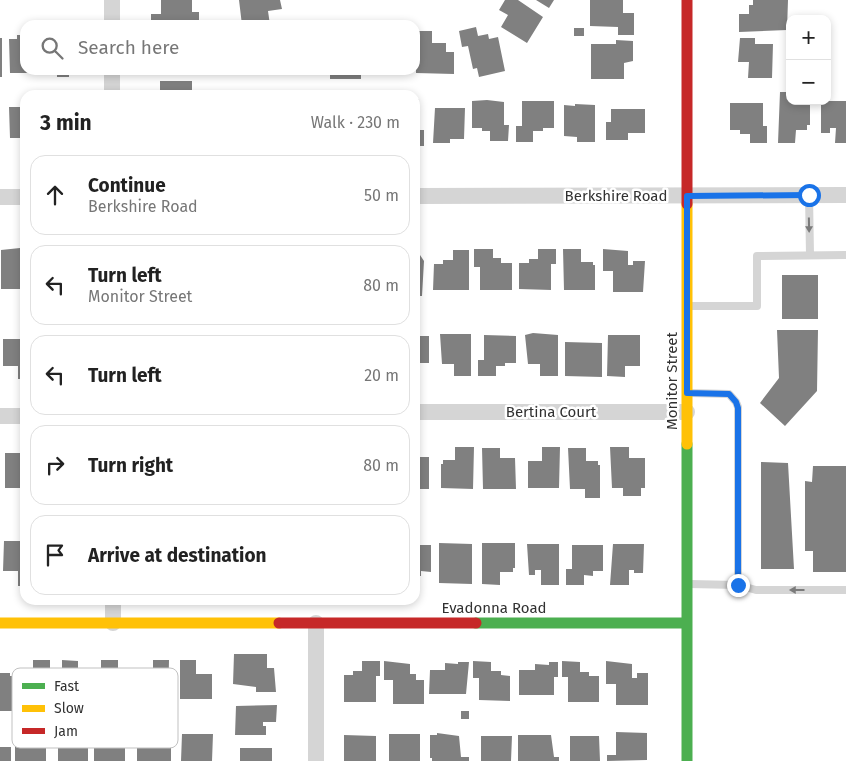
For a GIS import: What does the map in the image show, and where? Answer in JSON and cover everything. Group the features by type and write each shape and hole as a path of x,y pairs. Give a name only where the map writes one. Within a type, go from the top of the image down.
{"street":[{"path":"112,0 112,20"},
{"name":"Monitor Street","path":"687,0 687,761"},
{"path":"112,75 112,90"},
{"name":"Berkshire Road","path":"420,196 846,195"},
{"path":"0,197 20,197"},
{"name":"Bertina Court","path":"420,412 687,412"},
{"path":"0,416 20,416"},
{"path":"113,605 113,623"},
{"name":"Evadonna Road","path":"0,623 687,623"},
{"path":"316,623 316,761"}],"lane":[{"path":"809,195 810,255"},
{"path":"687,306 757,306 757,256 846,255"},
{"path":"687,393 729,394 736,402 738,408 738,585"},
{"path":"687,584 738,585 756,590 846,590"}],"building":[{"path":"161,0 192,0 192,12 199,12 199,20 151,20 151,14 161,14"},
{"path":"239,0 280,0 282,9 268,11 269,20 241,20"},
{"path":"505,0 518,0 543,17 527,43 501,27 508,15 499,10"},
{"path":"536,0 554,0 549,8"},
{"path":"590,0 623,0 623,13 634,13 634,35 618,35 618,27 590,26"},
{"path":"753,0 788,0 786,30 739,32 739,14 749,14 749,5 753,5"},
{"path":"476,27 478,36 488,34 489,39 498,37 505,71 479,77 477,68 473,69 468,46 462,47 459,31"},
{"path":"574,28 584,28 584,36 574,36"},
{"path":"420,31 432,31 432,43 446,43 446,52 454,52 454,74 420,73"},
{"path":"17,35 20,35 20,73 10,73 9,39 17,39"},
{"path":"0,38 2,38 2,77 0,77"},
{"path":"740,38 755,38 755,44 773,44 772,78 748,78 749,62 738,62"},
{"path":"616,40 633,41 633,61 624,63 624,79 591,79 591,44 616,44"},
{"path":"57,75 69,75 69,77 57,77"},
{"path":"330,75 361,75 361,79 330,79"},
{"path":"160,81 192,81 192,90 160,90"},
{"path":"780,92 786,92 786,105 810,105 810,125 807,125 807,130 796,130 795,143 778,143"},
{"path":"472,101 504,102 504,125 509,125 508,141 490,141 490,131 482,131 482,128 472,128"},
{"path":"522,101 554,101 554,128 543,128 543,131 533,131 533,142 516,142 516,126 522,126"},
{"path":"831,101 846,101 846,143 835,143 836,128 830,128 830,133 821,133 821,105 831,105"},
{"path":"730,103 763,103 763,126 767,126 767,143 750,143 750,134 740,134 740,130 730,130"},
{"path":"575,104 595,105 595,142 577,142 577,137 564,136 564,105 575,106"},
{"path":"9,107 20,107 20,138 10,138"},
{"path":"435,108 465,108 464,139 450,139 450,143 433,143"},
{"path":"611,109 645,109 645,133 628,133 628,140 606,140 606,122 611,122"},
{"path":"420,130 424,130 424,146 420,146"},
{"path":"20,248 20,289 1,289 1,250"},
{"path":"474,249 493,249 493,258 501,258 501,263 512,263 512,290 480,290 480,267 474,267"},
{"path":"538,249 556,249 556,264 551,264 551,290 519,289 519,263 529,263 529,259 538,259"},
{"path":"563,249 581,249 581,262 593,262 593,265 595,265 595,290 564,290"},
{"path":"603,249 628,251 628,265 633,265 633,261 645,261 643,292 613,292 613,271 603,271"},
{"path":"453,250 469,250 469,290 433,290 434,264 443,264 443,260 453,260"},
{"path":"420,255 424,261 422,296 420,296"},
{"path":"782,275 818,275 818,319 782,319"},
{"path":"777,330 818,330 817,391 785,426 760,403 779,378"},
{"path":"533,333 558,335 558,376 540,376 540,364 528,364 525,335"},
{"path":"440,334 471,334 471,376 454,376 454,364 442,364"},
{"path":"484,335 516,336 516,363 505,363 505,366 496,366 496,376 478,376 478,360 484,360"},
{"path":"608,335 640,335 640,366 625,366 625,377 607,376"},
{"path":"420,336 429,336 429,363 420,363"},
{"path":"3,339 20,339 20,379 18,379 18,366 3,366"},
{"path":"565,342 602,343 602,377 565,376"},
{"path":"455,447 474,447 473,489 441,488 441,464 443,464 443,460 455,460"},
{"path":"542,447 560,447 559,488 528,488 528,461 542,461"},
{"path":"610,447 629,447 629,458 645,458 645,488 641,488 641,496 623,496 623,488 612,488"},
{"path":"482,448 500,448 500,458 515,458 516,489 483,489"},
{"path":"568,448 586,448 586,461 598,461 598,465 600,465 600,498 585,498 585,489 570,489"},
{"path":"5,453 20,453 20,488 5,488"},
{"path":"420,457 429,457 429,489 420,489"},
{"path":"761,462 788,463 794,569 761,569"},
{"path":"813,466 846,466 846,572 813,572 813,551 805,551 805,481 812,482"},
{"path":"4,541 20,541 20,586 18,586 18,571 3,571"},
{"path":"439,543 472,544 472,584 439,583"},
{"path":"482,543 515,543 515,568 513,568 513,572 500,572 500,585 482,584"},
{"path":"527,544 559,544 559,585 541,585 541,570 535,570 535,575 529,575"},
{"path":"613,544 644,544 643,573 634,573 634,570 629,570 629,585 610,585"},
{"path":"420,545 431,545 431,572 421,571 421,576"},
{"path":"572,545 603,545 603,571 593,571 593,576 584,575 584,585 566,585 566,569 572,569"},
{"path":"234,654 267,654 267,668 274,668 276,692 256,692 256,687 233,684"},
{"path":"33,660 50,660 50,668 33,668"},
{"path":"62,660 78,661 78,668 62,668"},
{"path":"101,660 118,660 118,668 101,668"},
{"path":"153,660 169,660 169,668 153,668"},
{"path":"180,660 196,660 196,674 212,674 212,699 180,699"},
{"path":"362,661 380,661 380,676 376,676 376,702 344,702 344,675 353,675 353,671 362,671"},
{"path":"384,661 410,664 410,674 416,674 416,680 424,680 424,704 393,704 393,680 384,680"},
{"path":"473,661 491,662 491,671 501,671 501,675 510,676 510,701 479,700 479,678 473,678"},
{"path":"562,661 580,662 580,672 589,672 589,676 599,676 599,702 568,702 568,677 562,677"},
{"path":"606,661 632,664 632,678 637,678 637,673 648,673 648,705 616,705 616,684 606,684"},
{"path":"458,662 469,662 466,694 429,694 430,670 445,670 445,663 458,664"},
{"path":"549,662 558,662 558,677 554,677 554,695 519,695 519,670 535,670 535,664 549,665"},
{"path":"0,673 10,673 10,676 12,676 12,711 0,711"},
{"path":"277,705 276,722 263,722 263,726 266,726 266,735 235,735 236,706"},
{"path":"461,711 469,711 469,719 461,719"},
{"path":"616,732 647,733 647,760 607,761 607,755 616,755"},
{"path":"437,733 459,736 461,757 469,757 469,761 432,761 432,758 430,758 430,735 437,735"},
{"path":"182,734 213,734 212,761 181,761"},
{"path":"389,734 420,734 420,761 389,761"},
{"path":"344,735 376,736 376,761 344,761"},
{"path":"518,735 551,735 554,757 559,757 559,761 518,761"},
{"path":"481,736 512,736 511,761 481,761"},
{"path":"570,736 599,736 600,761 570,761"},
{"path":"0,747 11,747 11,761 0,761"},
{"path":"15,748 46,748 46,761 15,761"},
{"path":"58,748 88,748 88,761 58,761"},
{"path":"94,748 125,748 125,761 94,761"},
{"path":"137,748 171,748 171,761 137,761"},
{"path":"240,748 272,748 272,761 240,761"}],"traffic: fast":[{"path":"687,444 687,761"},
{"path":"476,623 687,623"}],"traffic: slow":[{"path":"687,204 687,444"},
{"path":"0,623 279,623"}],"traffic: jam":[{"path":"687,0 687,204"},
{"path":"279,623 476,623"}],"route":[{"path":"738,585 738,408 736,402 729,394 687,393 687,196 809,195"}]}
